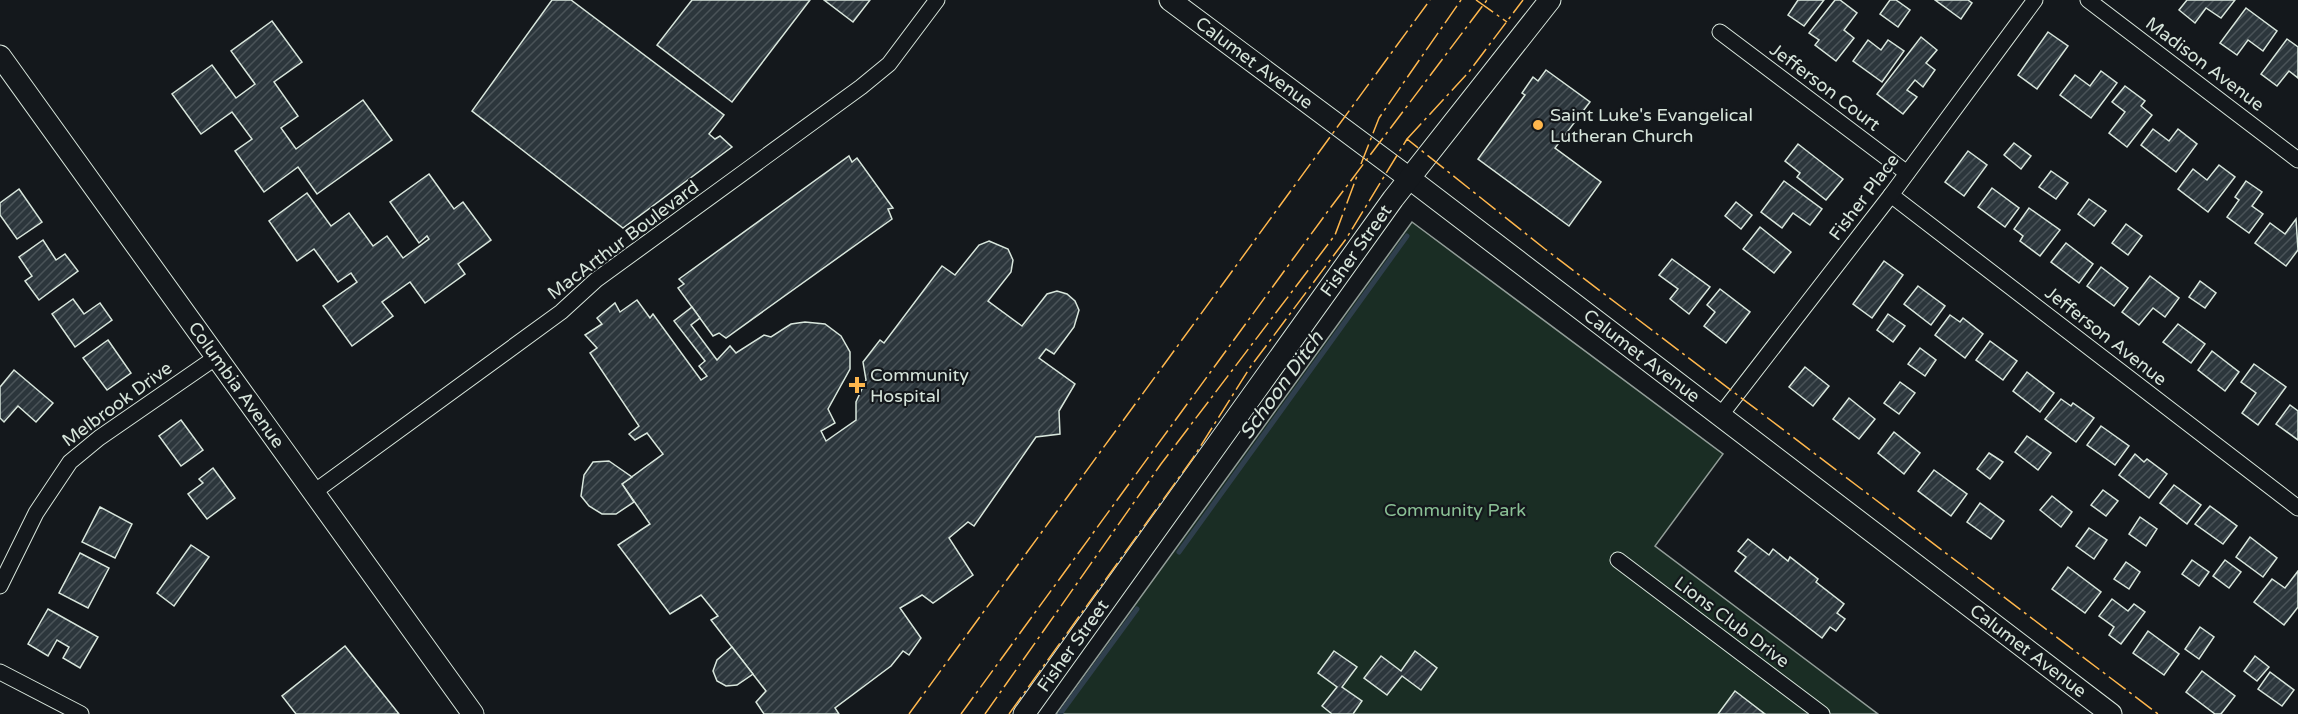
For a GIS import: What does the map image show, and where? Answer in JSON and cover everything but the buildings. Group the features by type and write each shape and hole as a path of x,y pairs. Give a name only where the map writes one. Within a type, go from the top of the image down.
{"street":[{"name":"MacArthur Boulevard","path":"314,492 561,312 596,280 861,87 889,64 937,0"},
{"name":"Calumet Avenue","path":"1170,0 1409,178 2111,714"},
{"name":"Fisher Street","path":"1024,714 1409,178 1550,0"},
{"name":"Fisher Place","path":"1720,416 1907,174 2035,0"},
{"name":"Madison Avenue","path":"2088,0 2298,160"},
{"name":"Jefferson Court","path":"1720,32 1907,174"},
{"name":"Columbia Avenue","path":"0,56 473,714"},
{"name":"Jefferson Avenue","path":"1891,195 2298,508"},
{"name":"Melbrook Drive","path":"0,586 36,513 70,462 99,438 215,358"},
{"name":"Lions Club Drive","path":"1618,561 1822,714"},
{"path":"0,672 81,714"}],"green space":[{"name":"Community Park","path":"1412,222 1723,454 1655,546 1878,714 1056,714"}],"waterway":[{"name":"Schoon Ditch","path":"1179,552 1407,236"},
{"name":"Schoon Ditch","path":"1060,714 1137,609"}],"power":[{"path":"909,714 1430,0"},
{"path":"1361,164 1379,118 1461,0"},
{"path":"1476,0 1507,22"},
{"path":"961,714 1328,211 1487,0"},
{"path":"1407,139 1468,73 1523,0"},
{"path":"1009,714 1193,458 1251,366 1346,239 1407,139 1545,249 2158,714"},
{"path":"985,714 1161,464 1335,235 1357,176"}],"place":[{"name":"Saint Luke's Evangelical Lutheran Church","path":"1538,125"},
{"name":"Community Hospital","path":"857,385"}]}
